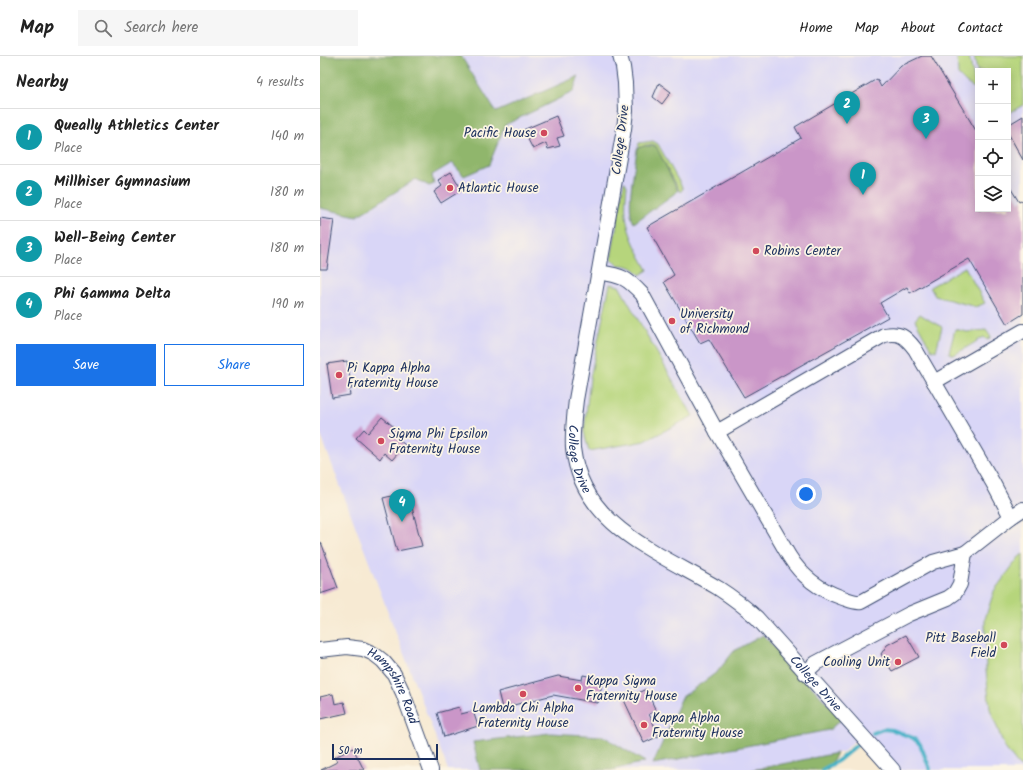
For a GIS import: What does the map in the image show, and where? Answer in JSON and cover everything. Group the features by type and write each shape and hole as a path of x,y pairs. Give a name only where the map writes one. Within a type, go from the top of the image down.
{"street":[{"name":"College Drive","path":"620,56 625,83 626,111 617,175 577,392 573,429 573,445 579,475 592,499 620,530 656,554 719,589 757,618 893,770"},
{"path":"599,272 615,275 627,280 642,294 717,432 796,566 812,582 831,594 856,603 861,602 933,562 965,554 1023,509"},
{"path":"934,382 1023,331"},
{"path":"717,432 884,335 894,333 901,335 909,341 915,349 993,483 1011,517"},
{"path":"805,672 816,663 909,614 952,596 960,584 965,554"},
{"name":"Hampshire Road","path":"320,650 347,647 363,649 374,654 383,661 394,674 403,693 431,770"}],"shaded area":[{"name":"University of Richmond","path":"320,56 1023,56 1023,770 893,770 865,738 854,741 843,752 748,770 448,770 320,433"}],"green space":[{"path":"320,56 461,56 496,112 579,76 573,92 505,125 489,165 464,176 452,163 432,175 434,184 429,186 416,179 357,216 320,208"},
{"path":"957,56 969,56 975,88 966,83 958,75"},
{"path":"974,56 1023,56 1023,105 1011,112 1011,68 977,68"},
{"path":"653,141 658,144 683,189 680,192 655,145 646,145 638,148 639,143"},
{"path":"644,146 656,146 678,191 634,223 631,217 630,198 637,149"},
{"path":"624,182 627,186 627,223 634,244 648,270 640,275 633,268 618,265 611,259"},
{"path":"965,267 985,303 976,307 935,296 930,287"},
{"path":"610,284 619,286 693,416 645,441 589,451 584,432 590,378"},
{"path":"920,314 942,327 936,351 931,349 915,320"},
{"path":"955,329 967,332 986,330 991,337 987,340 984,337 954,355 949,353"},
{"name":"Pitt Baseball Field","path":"1023,554 1023,768 1018,765 1005,748 990,709 986,670 985,619 994,591 1019,557"},
{"path":"763,635 842,719 829,730 653,764 682,697 718,671 734,651"},
{"path":"550,733 603,736 645,762 612,770 480,770 473,742"},
{"path":"837,753 828,770 752,770"}],"building":[{"path":"922,56 931,56 975,129 975,212 1011,212 1011,189 1019,202 1023,200 1023,314 1007,324 969,259 910,293 907,287 880,303 888,317 744,397 709,339 700,343 664,282 674,275 647,227 801,138 795,127 877,79 881,87 901,66"},
{"path":"659,83 671,92 662,104 653,97"},
{"name":"Pacific House","path":"556,116 564,136 557,138 560,146 548,149 546,143 533,149 523,130"},
{"path":"1023,116 1023,160 1011,138 1011,123"},
{"name":"Atlantic House","path":"451,172 462,190 441,203 434,192 442,186 438,180"},
{"path":"320,218 334,220 327,269 320,269"},
{"name":"Pi Kappa Alpha Fraternity House","path":"347,361 352,389 349,389 350,395 332,398 327,364"},
{"name":"Sigma Phi Epsilon Fraternity House","path":"382,417 400,432 396,437 405,445 392,460 384,453 380,459 356,438 364,429 368,433"},
{"path":"408,492 422,546 397,551 383,498"},
{"path":"320,542 338,588 320,594"},
{"name":"Cooling Unit","path":"906,635 919,657 892,671 881,654 887,645"},
{"path":"583,675 603,679 598,703 553,695 502,708 498,692 558,676 582,680"},
{"name":"Kappa Alpha Fraternity House","path":"646,689 656,711 649,714 659,736 644,743 624,700"},
{"path":"333,694 335,704 344,702 347,713 320,719 320,697"},
{"path":"459,707 461,714 473,711 478,726 444,737 437,713"},
{"path":"353,748 364,770 321,770 337,762 335,757"}],"waterway":[{"path":"873,733 883,729 893,730 913,738 920,744 930,769"},
{"path":"822,770 839,760 859,743"}],"place":[{"name":"Millhiser Gymnasium","path":"847,124"},
{"name":"Pacific House","path":"544,133"},
{"name":"Well-Being Center","path":"926,139"},
{"name":"Atlantic House","path":"450,188"},
{"name":"Queally Athletics Center","path":"863,195"},
{"name":"Robins Center","path":"756,251"},
{"name":"University of Richmond","path":"672,321"},
{"name":"Pi Kappa Alpha Fraternity House","path":"339,375"},
{"name":"Sigma Phi Epsilon Fraternity House","path":"381,441"},
{"name":"Phi Gamma Delta","path":"402,522"},
{"name":"Pitt Baseball Field","path":"1004,645"},
{"name":"Cooling Unit","path":"898,662"},
{"name":"Kappa Sigma Fraternity House","path":"578,688"},
{"name":"Lambda Chi Alpha Fraternity House","path":"523,694"},
{"name":"Kappa Alpha Fraternity House","path":"644,725"}]}
